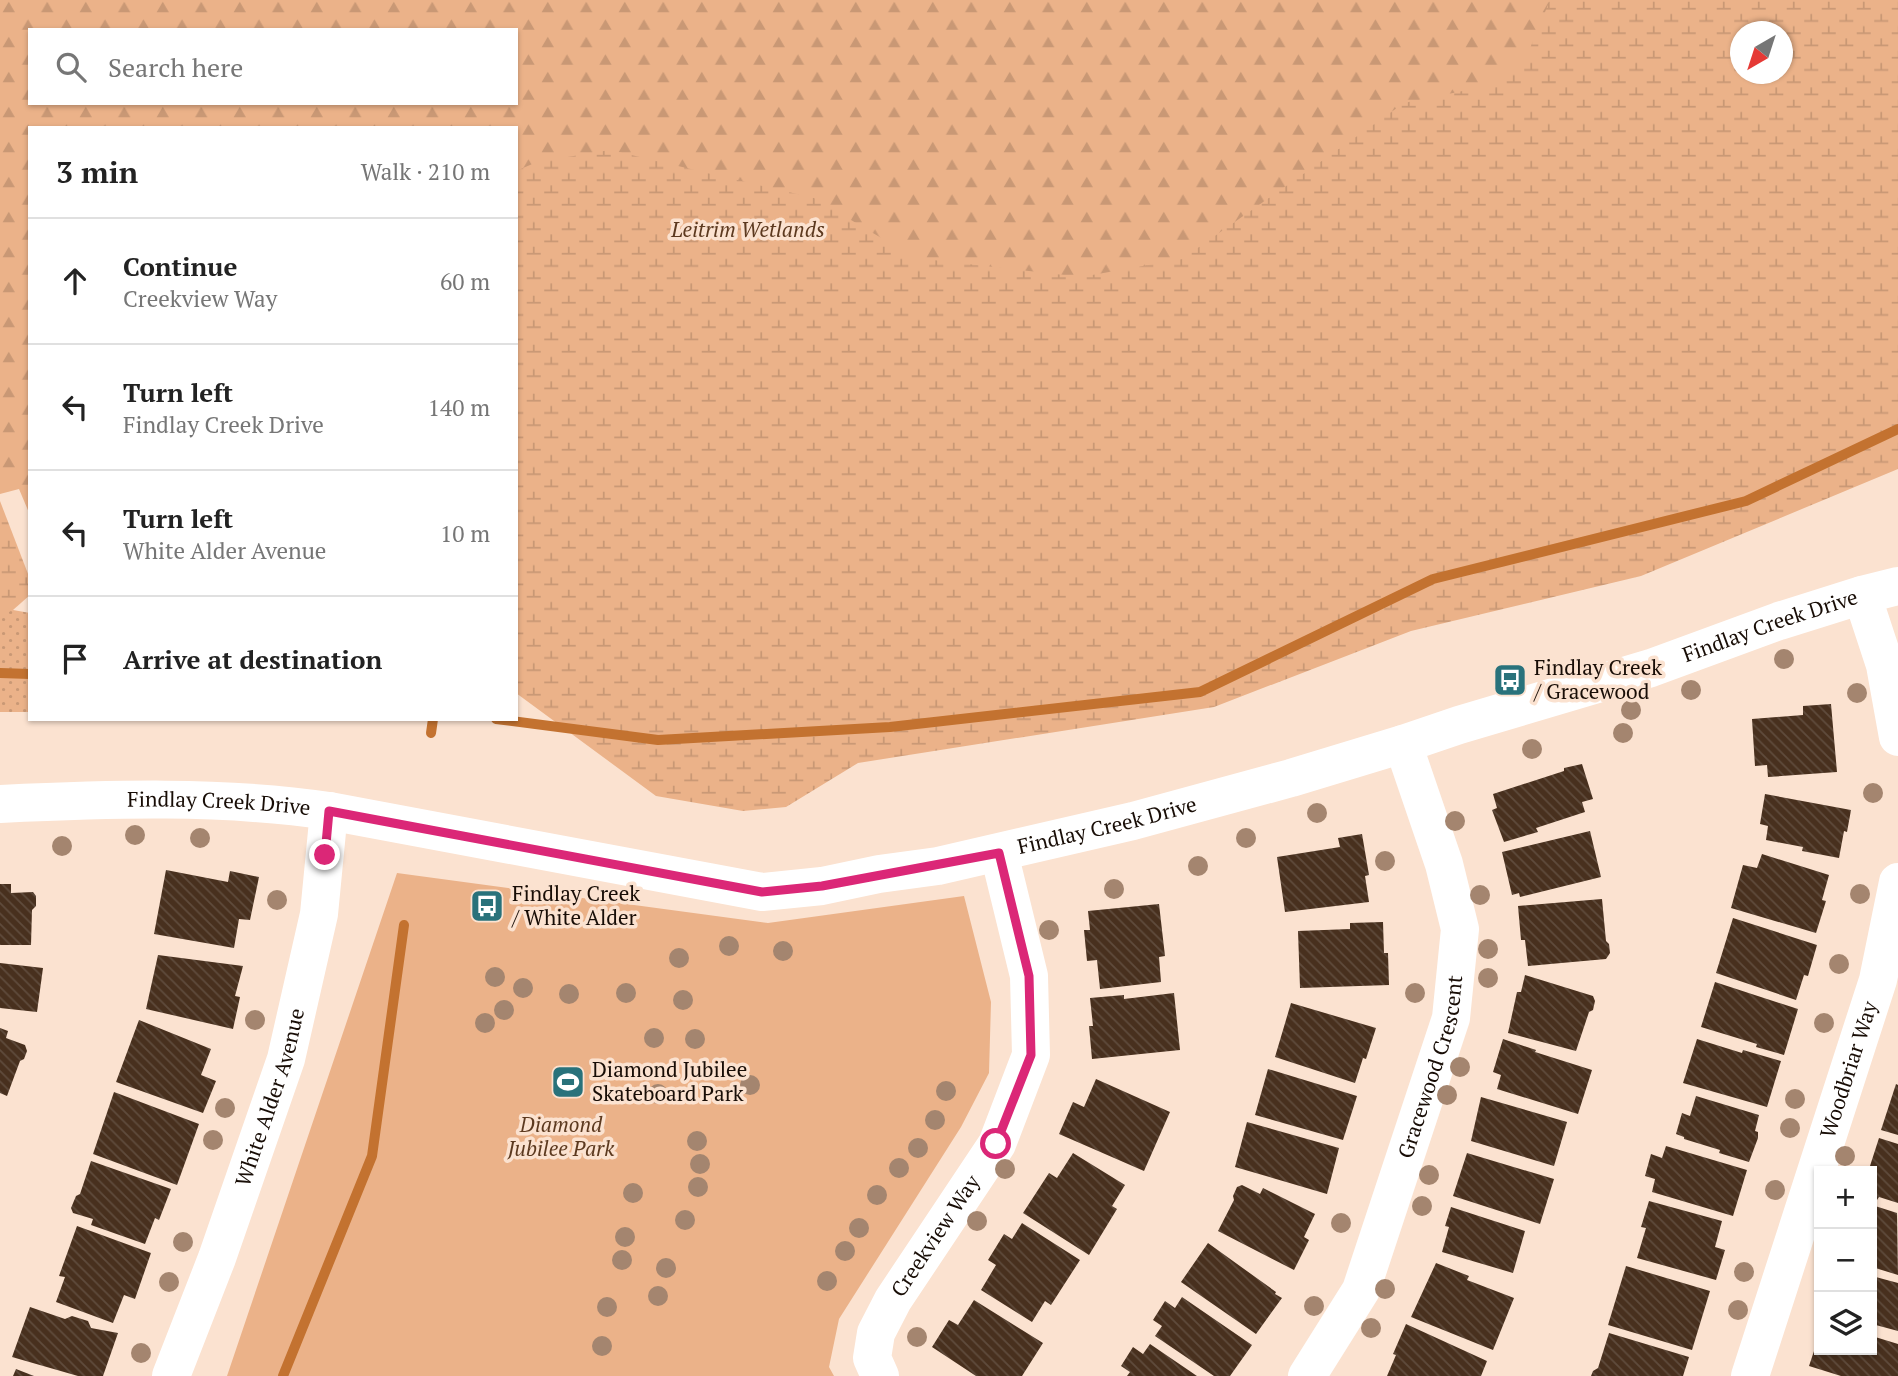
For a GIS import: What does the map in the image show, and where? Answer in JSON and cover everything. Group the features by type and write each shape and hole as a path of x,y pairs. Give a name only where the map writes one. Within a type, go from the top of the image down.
{"street":[{"name":"Findlay Creek Drive","path":"0,804 220,800 271,802 762,892 822,886 999,853 1133,821 1292,778 1651,668 1779,621 1898,586"},
{"path":"1862,595 1885,665 1898,737"},
{"name":"Gracewood Crescent","path":"1307,1376 1361,1290 1451,1018 1460,929 1444,864 1403,744"},
{"name":"White Alder Avenue","path":"172,1376 217,1258 286,1059 319,914 329,811"},
{"name":"Creekview Way","path":"880,1376 872,1358 876,1333 893,1300 996,1144 1031,1055 1029,976 999,853"},
{"name":"Woodbriar Way","path":"1751,1376 1878,980 1898,881"}],"green space":[{"name":"Leitrim Wetlands","path":"0,0 1898,0 1793,29 1793,21 1730,21 1730,38 1088,372 518,475 518,126 28,126 28,510 19,489 0,494"},
{"path":"1550,0 1898,0 1898,469 1641,576 1411,631 1214,707 858,763 786,807 743,811 656,796 518,694 518,170 537,162 610,150 814,198 915,258 1081,277 1182,259 1404,103 1492,85 1526,58"},
{"path":"0,501 28,574 28,597 13,610 0,616"},
{"path":"13,610 28,613 28,712 0,712 0,612"},
{"name":"Diamond Jubilee Park","path":"397,873 768,923 964,896 991,1002 989,1073 961,1127 839,1319 829,1367 834,1376 227,1376"}],"building":[{"path":"1831,704 1837,772 1768,777 1767,765 1755,766 1752,719 1803,715 1803,706"},
{"path":"1582,764 1593,799 1582,802 1585,812 1536,828 1538,832 1504,842 1492,810 1497,808 1493,794"},
{"path":"1765,794 1851,810 1839,858 1766,840 1768,826 1760,824"},
{"path":"1590,831 1601,877 1520,897 1519,893 1512,895 1502,852"},
{"path":"1362,834 1369,875 1365,876 1369,902 1285,912 1277,857 1340,847 1338,838"},
{"path":"1762,854 1829,875 1822,900 1826,901 1816,933 1731,908 1743,865 1757,868"},
{"path":"166,870 228,882 230,871 259,877 250,920 239,919 234,948 154,934"},
{"path":"0,884 11,884 11,893 33,892 36,896 36,906 32,910 31,945 0,945"},
{"path":"1602,899 1606,941 1610,953 1606,959 1528,966 1525,940 1521,940 1518,906"},
{"path":"1159,904 1165,956 1159,957 1161,982 1100,989 1097,960 1087,961 1084,930 1090,930 1088,911"},
{"path":"1733,918 1817,945 1808,976 1804,975 1796,1000 1716,973"},
{"path":"1383,922 1389,985 1300,988 1298,931 1350,929 1350,923"},
{"path":"158,955 243,966 235,996 240,997 233,1029 146,1009"},
{"path":"0,963 43,968 37,1012 0,1008"},
{"path":"1525,975 1593,996 1593,1010 1589,1012 1576,1051 1508,1033 1517,992 1521,992"},
{"path":"1715,982 1798,1009 1784,1055 1701,1027"},
{"path":"1174,993 1180,1050 1092,1059 1090,998 1124,995 1124,999"},
{"path":"1291,1003 1376,1028 1355,1083 1275,1057"},
{"path":"139,1020 211,1049 201,1075 216,1081 203,1113 116,1082"},
{"path":"0,1028 8,1031 6,1038 25,1045 27,1051 24,1059 20,1061 7,1096 0,1093"},
{"path":"1503,1039 1592,1070 1578,1114 1497,1089 1501,1075 1493,1072"},
{"path":"1697,1039 1742,1053 1743,1050 1781,1061 1767,1107 1683,1083"},
{"path":"1268,1069 1357,1096 1343,1140 1255,1115"},
{"path":"1096,1079 1170,1112 1144,1171 1059,1134 1073,1102 1084,1107"},
{"path":"1896,1084 1898,1085 1898,1135 1881,1130"},
{"path":"114,1092 199,1124 177,1185 93,1154"},
{"path":"1696,1096 1759,1115 1755,1131 1758,1132 1758,1138 1749,1162 1719,1153 1720,1150 1676,1134 1682,1113 1690,1116"},
{"path":"1481,1097 1567,1122 1554,1166 1471,1141"},
{"path":"1247,1122 1339,1148 1327,1194 1235,1167"},
{"path":"1879,1138 1898,1144 1898,1203 1879,1197 1877,1200 1877,1166 1870,1166"},
{"path":"1666,1146 1747,1170 1733,1216 1652,1192 1655,1179 1645,1176 1651,1154 1662,1158"},
{"path":"1073,1153 1125,1185 1112,1206 1117,1209 1089,1255 1023,1213 1049,1173 1057,1178"},
{"path":"1467,1153 1554,1179 1540,1224 1453,1196"},
{"path":"91,1161 171,1189 159,1220 155,1218 145,1244 91,1225 93,1219 73,1213 71,1208 76,1196 80,1194"},
{"path":"1242,1185 1260,1194 1263,1188 1315,1214 1304,1237 1309,1240 1294,1270 1218,1231 1234,1200 1237,1187"},
{"path":"1649,1201 1722,1221 1715,1247 1725,1250 1716,1280 1637,1258 1646,1228 1641,1227"},
{"path":"1451,1207 1525,1231 1513,1273 1442,1252 1449,1227 1445,1226"},
{"path":"1877,1207 1897,1213 1898,1275 1877,1269"},
{"path":"1022,1223 1080,1260 1051,1305 1045,1301 1032,1322 981,1290 996,1265 988,1260 1004,1234 1012,1239"},
{"path":"77,1226 151,1253 135,1299 124,1295 113,1323 56,1302 65,1277 59,1276"},
{"path":"1208,1243 1282,1298 1256,1334 1181,1282"},
{"path":"1436,1263 1469,1276 1467,1280 1514,1298 1493,1350 1411,1317"},
{"path":"1626,1266 1710,1291 1692,1350 1608,1325"},
{"path":"1877,1277 1898,1283 1898,1331 1877,1325"},
{"path":"1182,1297 1252,1345 1230,1376 1214,1376 1155,1336 1162,1326 1153,1320 1165,1301 1175,1308"},
{"path":"974,1300 1043,1343 1022,1376 976,1376 932,1347 949,1320 958,1325"},
{"path":"30,1307 65,1319 72,1316 88,1321 91,1328 118,1333 103,1376 78,1376 12,1357"},
{"path":"1406,1324 1487,1361 1481,1376 1387,1376"},
{"path":"1609,1333 1689,1357 1683,1376 1591,1376 1598,1368"},
{"path":"1877,1338 1898,1344 1898,1376 1841,1376 1809,1366 1814,1351 1814,1355 1877,1355"},
{"path":"1150,1344 1197,1376 1127,1376 1130,1372 1121,1366 1133,1347 1143,1354"},
{"path":"16,1369 34,1376 13,1376"}],"waterway":[{"path":"511,721 658,740 890,727 1200,692 1433,579 1746,501 1898,429"},
{"path":"0,673 28,674"},
{"path":"431,733 433,721"},
{"path":"283,1376 372,1156 404,925"}],"place":[{"name":"Findlay Creek / Gracewood","path":"1510,680"},
{"name":"Findlay Creek / White Alder","path":"487,906"},
{"name":"Diamond Jubilee Skateboard Park","path":"568,1082"}],"route":[{"path":"325,855 329,811 762,892 822,886 999,853 1029,976 1031,1055 996,1144"}]}
